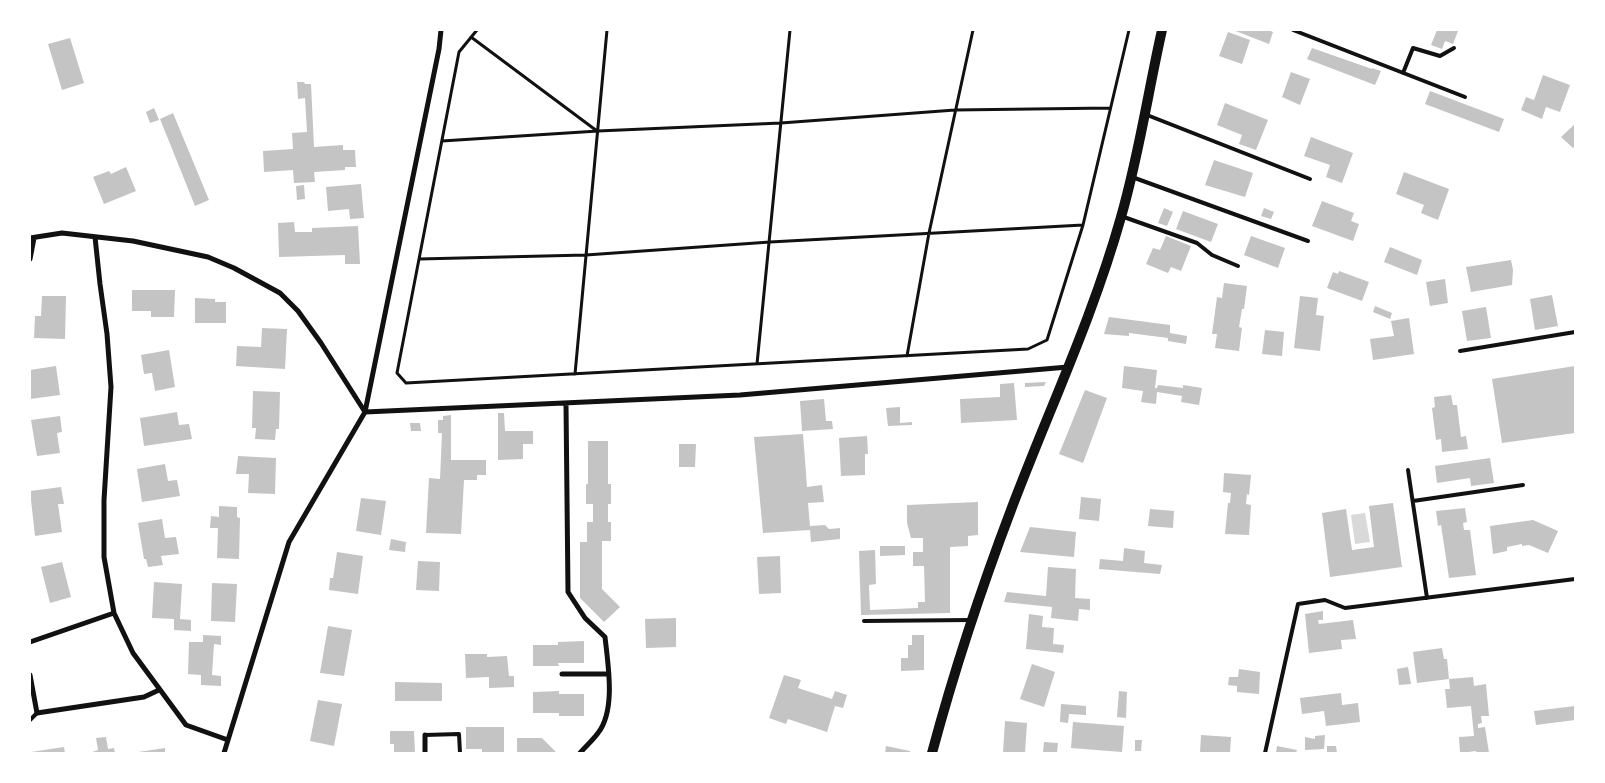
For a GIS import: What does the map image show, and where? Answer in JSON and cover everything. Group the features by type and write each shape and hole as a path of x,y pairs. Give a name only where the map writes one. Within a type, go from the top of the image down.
{"main road":[{"path":"932,753 972,620 1011,510 1090,310 1122,216 1162,30"}],"street":[{"path":"224,753 289,542 365,412 439,49 441,30"},
{"path":"30,259 32,238 62,233 133,241 208,257 234,268 280,293 298,311 365,412"},
{"path":"95,237 107,334 111,387 104,500 104,557 114,613 133,653 186,725 228,740"},
{"path":"365,412 740,395 1068,367"},
{"path":"566,404 568,592 585,618 605,638 608,674 608,714 599,732 580,753"},
{"path":"30,642 114,613"},
{"path":"562,674 608,674"},
{"path":"30,675 37,713 144,697 159,690"},
{"path":"425,735 425,753"}],"lane":[{"path":"1293,30 1465,97"},
{"path":"1403,73 1413,48 1440,56 1454,48"},
{"path":"1145,114 1310,179"},
{"path":"1131,176 1308,241"},
{"path":"1122,216 1197,243 1212,255 1238,266"},
{"path":"1460,351 1575,332"},
{"path":"1408,470 1427,598"},
{"path":"1413,501 1523,485"},
{"path":"1265,753 1298,604 1325,600 1345,608 1575,579"},
{"path":"864,621 972,620"},
{"path":"30,720 37,713"},
{"path":"425,735 459,734 460,753"}],"path":[{"path":"477,30 459,52 397,373 406,383 1028,349 1047,340 1083,225 1129,30"},
{"path":"575,374 607,30"},
{"path":"757,364 790,30"},
{"path":"907,356 929,233 972,30"},
{"path":"471,38 598,131"},
{"path":"442,141 598,131 781,123 956,110 1110,108"},
{"path":"419,258 586,255 770,242 1083,225"}],"shaded area":[{"path":"1365,513 1370,542 1355,544 1351,515"}],"building":[{"path":"1233,30 1268,30 1273,32 1269,44"},
{"path":"1437,30 1458,31 1453,44 1445,41 1442,49 1431,45"},
{"path":"1228,32 1250,40 1242,64 1219,56"},
{"path":"70,38 84,83 62,90 48,44"},
{"path":"1312,48 1381,71 1375,85 1307,59"},
{"path":"1291,72 1310,79 1300,105 1282,97"},
{"path":"1543,75 1570,85 1560,112 1546,107 1542,119 1521,110 1526,97 1534,100"},
{"path":"297,82 311,84 314,147 343,145 343,150 355,150 356,167 345,167 345,170 314,172 315,182 294,183 293,170 264,172 263,151 293,149 292,133 307,132 305,98 298,99"},
{"path":"1430,91 1504,119 1499,132 1425,104"},
{"path":"1225,103 1268,120 1256,150 1239,144 1242,135 1217,125"},
{"path":"154,108 159,120 150,123 146,112"},
{"path":"173,113 209,200 195,206 160,119"},
{"path":"1575,124 1575,146 1573,148 1561,137"},
{"path":"1311,137 1353,153 1342,183 1326,177 1330,165 1304,156"},
{"path":"1214,160 1253,173 1245,197 1205,185"},
{"path":"126,167 136,191 104,204 93,177 109,171 111,174"},
{"path":"1404,172 1449,189 1438,220 1421,213 1424,205 1396,194"},
{"path":"361,184 364,218 350,219 349,209 328,211 326,187"},
{"path":"304,185 305,199 297,200 296,186"},
{"path":"1322,201 1354,213 1351,221 1359,224 1353,241 1312,226"},
{"path":"1164,208 1173,212 1167,226 1158,223"},
{"path":"1264,208 1274,212 1271,219 1261,216"},
{"path":"1183,211 1218,224 1211,242 1176,229"},
{"path":"294,222 295,232 312,232 312,228 358,226 360,264 345,264 345,255 279,257 278,223"},
{"path":"1166,236 1191,246 1181,271 1171,267 1168,273 1146,264 1153,248 1160,250"},
{"path":"1251,236 1285,248 1278,268 1244,255"},
{"path":"1390,247 1422,260 1417,275 1384,262"},
{"path":"1511,260 1513,270 1512,285 1471,292 1466,267"},
{"path":"1339,271 1369,282 1362,301 1327,288 1333,272 1338,274"},
{"path":"1445,279 1448,303 1430,306 1426,282"},
{"path":"1224,283 1247,286 1239,327 1242,328 1239,351 1215,348 1217,334 1212,334 1217,297 1222,298"},
{"path":"132,290 175,290 174,317 151,317 151,311 132,311"},
{"path":"1552,295 1558,326 1535,330 1530,299"},
{"path":"42,296 66,296 65,339 34,338 35,316 41,316"},
{"path":"1300,296 1318,298 1316,315 1324,316 1320,351 1294,348"},
{"path":"195,298 215,299 215,302 226,302 226,323 195,323"},
{"path":"1375,306 1392,313 1390,319 1373,312"},
{"path":"1486,307 1491,338 1467,341 1462,311"},
{"path":"1109,317 1170,325 1170,333 1187,336 1186,344 1168,341 1168,338 1129,333 1129,336 1104,334"},
{"path":"1409,318 1414,354 1373,360 1370,339 1394,336 1391,321"},
{"path":"262,328 287,329 285,369 236,366 237,346 261,347"},
{"path":"1265,330 1284,332 1282,356 1262,354"},
{"path":"169,350 175,387 155,391 152,373 144,374 141,355"},
{"path":"56,366 60,395 30,399 30,370"},
{"path":"1124,366 1157,370 1155,388 1158,385 1183,388 1183,385 1202,388 1199,405 1181,402 1182,396 1157,392 1156,404 1141,402 1143,391 1122,388"},
{"path":"1575,366 1575,433 1502,443 1492,379"},
{"path":"1046,382 1044,386 1025,387 1025,383"},
{"path":"1014,383 1017,420 961,423 960,399 1000,397 1000,384"},
{"path":"1085,390 1107,398 1083,463 1059,454"},
{"path":"253,391 280,392 279,429 276,429 275,440 255,439 256,428 252,428"},
{"path":"1451,395 1453,405 1457,405 1461,437 1466,436 1468,449 1442,452 1441,439 1436,440 1432,408 1435,407 1434,397"},
{"path":"824,399 826,421 832,421 833,429 802,431 800,401"},
{"path":"900,407 900,423 912,422 912,425 888,426 886,408"},
{"path":"177,412 179,425 189,424 192,439 144,446 140,418"},
{"path":"498,413 504,413 505,431 533,431 533,444 523,444 523,459 498,460"},
{"path":"451,415 451,460 486,460 486,475 477,475 477,480 464,480 461,534 426,533 429,478 440,479 442,433 438,433 438,420 443,420 443,416"},
{"path":"60,416 62,432 57,433 60,453 37,456 31,420"},
{"path":"410,423 420,423 421,431 411,431"},
{"path":"803,434 807,487 822,485 824,502 808,503 810,526 825,525 829,529 840,528 840,539 811,542 810,530 763,533 754,437"},
{"path":"867,436 868,454 865,454 865,475 841,476 839,438"},
{"path":"588,441 608,441 608,484 611,484 611,504 608,504 608,522 611,522 611,541 602,541 602,589 620,607 604,622 580,598 580,542 587,542 587,522 593,522 593,504 586,504"},
{"path":"679,444 696,444 695,467 679,467"},
{"path":"238,456 276,458 275,494 248,493 249,474 236,474"},
{"path":"1490,458 1494,483 1471,486 1470,478 1437,483 1435,466"},
{"path":"165,464 168,481 177,480 180,496 142,502 137,469"},
{"path":"1224,473 1251,475 1246,504 1251,505 1249,535 1225,534 1228,503 1230,503 1231,493 1223,492"},
{"path":"61,487 64,504 58,504 62,532 35,536 30,491"},
{"path":"1081,497 1101,499 1099,521 1079,519"},
{"path":"361,498 386,501 381,535 356,531"},
{"path":"978,502 978,535 968,536 968,546 950,547 950,613 861,615 859,551 875,550 876,584 869,585 870,610 918,608 918,602 925,602 924,566 913,566 913,552 923,552 923,538 911,538 907,523 907,505"},
{"path":"1393,503 1402,567 1330,577 1322,513 1346,509 1352,550 1374,547 1369,506"},
{"path":"219,506 237,507 237,517 240,518 239,559 217,558 218,528 210,528 211,516 219,517"},
{"path":"1465,508 1467,522 1463,523 1464,530 1470,530 1476,575 1449,578 1441,525 1438,526 1436,511"},
{"path":"1150,509 1174,511 1173,528 1148,526"},
{"path":"162,519 165,538 176,537 179,554 161,556 163,565 148,567 146,559 144,559 138,523"},
{"path":"1533,520 1558,531 1548,553 1529,545 1522,546 1522,544 1507,547 1507,551 1493,554 1490,526"},
{"path":"1030,527 1076,532 1074,557 1020,552"},
{"path":"391,539 406,542 405,552 389,550"},
{"path":"880,546 905,546 905,555 880,556"},
{"path":"1124,548 1145,551 1144,563 1162,565 1160,574 1099,569 1100,559 1123,561"},
{"path":"337,552 363,556 358,594 329,590"},
{"path":"780,556 781,593 759,594 757,557"},
{"path":"418,561 440,562 439,591 416,590"},
{"path":"62,562 71,597 50,603 41,567"},
{"path":"1048,567 1076,569 1075,598 1090,599 1090,610 1079,609 1078,621 1051,618 1052,607 1004,602 1007,592 1046,596"},
{"path":"154,582 182,584 180,619 191,620 191,631 174,630 174,619 152,618"},
{"path":"212,583 237,584 235,622 211,621"},
{"path":"1323,611 1323,620 1318,620 1319,624 1353,620 1356,639 1341,640 1342,649 1309,653 1305,614"},
{"path":"1029,614 1043,616 1042,627 1054,628 1053,644 1064,645 1063,653 1026,649"},
{"path":"676,618 676,647 646,648 645,619"},
{"path":"328,626 352,630 344,676 320,673"},
{"path":"203,635 221,636 221,645 214,644 212,675 221,676 221,686 201,685 201,675 188,674 189,642 203,642"},
{"path":"912,635 924,635 924,670 901,671 901,658 908,658 908,645 912,645"},
{"path":"584,641 584,663 558,663 559,666 533,666 533,645 558,645 558,642"},
{"path":"1442,648 1444,659 1447,659 1449,679 1417,683 1413,652"},
{"path":"465,654 487,654 487,657 507,656 509,676 514,676 514,687 489,688 489,677 466,678"},
{"path":"1032,664 1055,672 1044,707 1020,699"},
{"path":"1408,667 1411,684 1399,685 1397,669"},
{"path":"1239,669 1260,672 1259,694 1237,692 1237,686 1228,685 1229,677 1238,677"},
{"path":"784,675 801,680 798,688 832,699 835,691 847,695 843,708 835,706 827,732 788,719 786,724 769,718"},
{"path":"1473,677 1474,686 1486,684 1489,716 1481,716 1482,723 1478,724 1478,728 1485,727 1489,753 1476,753 1476,751 1460,753 1459,737 1474,736 1471,706 1447,708 1445,689 1450,689 1449,679"},
{"path":"395,682 442,683 442,701 395,701"},
{"path":"559,691 559,694 584,694 584,716 559,716 559,713 533,713 533,692"},
{"path":"1119,691 1127,692 1126,718 1117,717"},
{"path":"1341,693 1342,705 1358,703 1360,722 1326,726 1324,711 1302,714 1300,698"},
{"path":"318,700 342,704 334,746 310,741"},
{"path":"1061,704 1086,706 1086,715 1069,714 1068,723 1060,722"},
{"path":"1575,706 1575,720 1536,725 1534,711"},
{"path":"1005,721 1027,723 1025,753 1003,753"},
{"path":"1073,722 1124,726 1122,752 1071,748"},
{"path":"466,727 504,727 504,753 482,753 482,749 466,749"},
{"path":"390,731 414,731 415,753 394,753 394,744 390,744"},
{"path":"1201,735 1231,737 1230,753 1200,753"},
{"path":"1325,735 1324,749 1305,750 1305,737 1315,739 1315,736"},
{"path":"106,737 108,749 114,748 115,753 89,753 98,750 96,738"},
{"path":"517,738 542,738 557,753 517,753"},
{"path":"1135,740 1142,740 1141,751 1135,751"},
{"path":"1044,742 1058,743 1057,753 1043,753"},
{"path":"886,746 910,751 910,753 885,753"},
{"path":"1277,746 1297,750 1296,753 1276,753"},
{"path":"1327,746 1336,746 1337,753 1327,753"},
{"path":"64,747 65,753 31,753 31,752"},
{"path":"165,748 165,753 138,753 138,752"}]}
